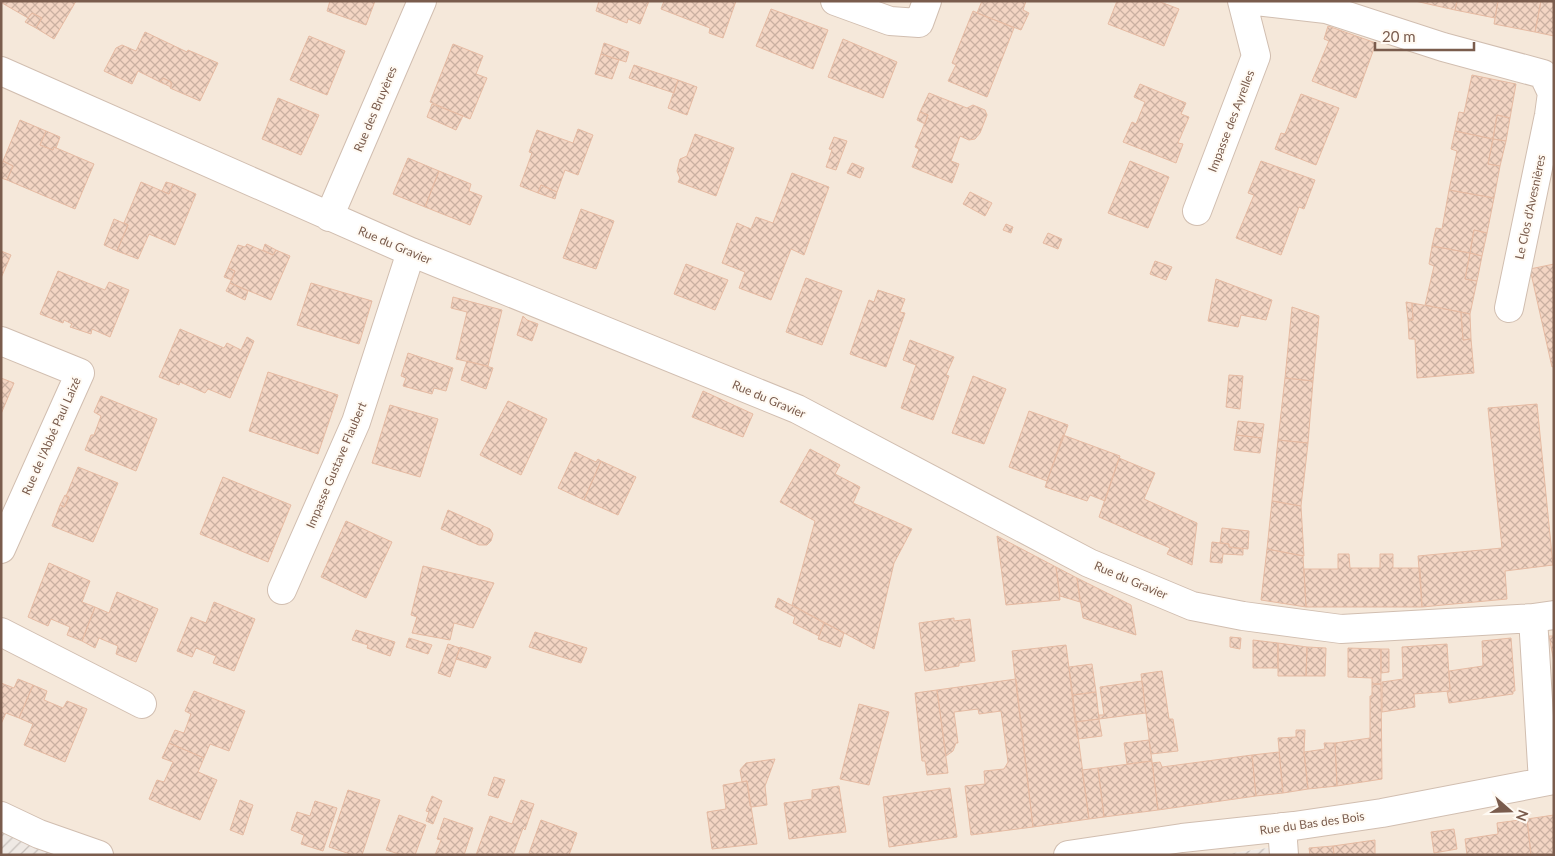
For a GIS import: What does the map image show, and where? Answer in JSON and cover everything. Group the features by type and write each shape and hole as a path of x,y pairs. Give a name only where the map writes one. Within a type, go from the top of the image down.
{"street":[{"name":"Rue des Bruyères","path":"329,217 422,1"},
{"path":"835,1 890,21 918,23 927,1"},
{"name":"Impasse des Ayrelles","path":"1197,211 1256,56 1242,1"},
{"name":"Le Clos d'Avesnières","path":"1256,1 1326,9 1444,47 1543,74 1552,93 1549,115 1509,308"},
{"name":"Rue du Gravier","path":"1,71 411,252 797,409 1089,563 1192,606 1244,616 1342,629 1543,616"},
{"name":"Impasse Gustave Flaubert","path":"282,590 356,422 411,252"},
{"name":"Rue de l'Abbé Paul Laizé","path":"1,341 80,373 1,548"},
{"path":"1543,616 1549,781"},
{"path":"1,632 142,704"},
{"name":"Rue du Bas des Bois","path":"1068,855 1182,838 1382,813 1549,781"},
{"path":"1,816 39,834 99,855"},
{"path":"1282,827 1284,855"}],"shaded area":[{"path":"1,1 1554,1 1554,855 1273,855 1272,847 1220,855 104,855 1,820"},
{"path":"1,820 104,855 1,855"},
{"path":"1273,847 1274,855 1220,855"}],"building":[{"path":"3,1 76,1 54,39 36,28 42,18 32,13 28,18 2,3"},
{"path":"330,1 375,1 366,25 327,11"},
{"path":"599,1 649,1 640,24 628,19 627,23 596,11"},
{"path":"664,1 736,1 723,38 709,33 710,28 661,9"},
{"path":"982,1 1026,1 1023,10 1029,13 1021,30 977,13"},
{"path":"1117,1 1158,1 1179,9 1164,46 1108,24"},
{"path":"1415,1 1457,1 1455,10"},
{"path":"1457,1 1498,1 1495,18 1455,10"},
{"path":"1498,1 1541,1 1535,32 1494,24"},
{"path":"1541,1 1554,1 1554,36 1535,32"},
{"path":"771,9 828,30 813,69 756,46"},
{"path":"973,11 1014,28 987,97 948,81 956,65 952,63"},
{"path":"32,13 42,18 36,28 25,22"},
{"path":"1328,26 1376,43 1356,98 1312,81 1329,41 1324,39"},
{"path":"145,32 187,52 188,50 218,63 200,101 170,88 171,82 163,78 160,82 138,71 132,84 104,71 116,48 122,45 136,51"},
{"path":"309,36 345,51 327,95 290,80"},
{"path":"843,39 897,62 883,98 828,77"},
{"path":"604,43 629,52 626,62 601,54"},
{"path":"453,44 483,56 476,74 487,78 470,119 430,102"},
{"path":"601,54 619,60 612,79 595,74"},
{"path":"634,65 678,80 674,93 629,78"},
{"path":"1472,75 1516,84 1510,118 1497,115 1493,139 1455,131 1459,112 1464,113"},
{"path":"163,78 171,82 171,87 160,82"},
{"path":"678,80 697,87 687,115 668,108"},
{"path":"1140,84 1186,103 1181,114 1189,117 1178,143 1183,144 1176,163 1123,142 1132,122 1136,124 1145,102 1134,97"},
{"path":"929,93 967,108 973,105 985,110 987,115 980,133 975,139 969,140 960,136 951,161 959,164 952,183 912,167 919,149 915,147 928,115 920,112"},
{"path":"1301,94 1339,108 1316,165 1275,149 1281,133 1285,134"},
{"path":"278,98 319,115 301,155 262,139"},
{"path":"432,104 463,116 456,130 427,117"},
{"path":"920,112 928,115 925,124 917,120"},
{"path":"1497,115 1510,118 1506,141 1493,139"},
{"path":"20,120 46,131 40,145 53,150 54,147 94,164 75,209 7,180 13,166 3,161"},
{"path":"578,129 593,135 578,175 565,170 557,192 541,185 538,193 520,186 532,153 529,152 537,130 573,143"},
{"path":"46,131 60,137 56,148 54,147 53,150 40,145"},
{"path":"1455,131 1493,139 1488,164 1500,166 1494,198 1449,190 1457,151 1451,149"},
{"path":"695,134 734,148 716,196 678,182 680,178 677,171 680,159 687,156"},
{"path":"834,137 847,141 836,170 826,167 832,150 829,149"},
{"path":"1493,139 1506,141 1500,166 1488,164"},
{"path":"408,158 439,171 425,207 393,194"},
{"path":"3,161 13,166 7,180 1,178"},
{"path":"1130,161 1169,177 1148,228 1108,213"},
{"path":"1261,161 1315,180 1304,209 1299,207 1281,255 1236,238 1254,195 1248,193"},
{"path":"852,163 864,168 860,178 847,173"},
{"path":"439,171 471,184 469,191 482,196 470,225 425,207"},
{"path":"792,173 829,187 804,255 791,249 771,300 739,288 745,272 722,263 737,223 751,229 756,217 773,223"},
{"path":"141,182 169,194 173,184 196,194 175,245 149,234 138,259 117,251 128,225 124,223"},
{"path":"166,182 173,184 169,194 162,191"},
{"path":"541,185 557,192 555,199 538,193"},
{"path":"1449,190 1494,198 1487,233 1474,230 1470,253 1432,246 1436,228 1442,229"},
{"path":"970,192 992,203 985,216 963,204"},
{"path":"581,209 614,221 596,269 563,258"},
{"path":"114,219 128,225 117,251 104,245"},
{"path":"1006,224 1013,227 1011,233 1003,230"},
{"path":"1474,230 1487,233 1482,256 1470,253"},
{"path":"1048,233 1062,239 1058,249 1043,243"},
{"path":"247,244 273,255 276,250 290,256 271,300 230,283 235,271 228,268 238,245 245,247"},
{"path":"265,244 276,250 273,255 263,250"},
{"path":"1432,246 1470,253 1465,279 1477,281 1470,314 1425,305 1434,266 1429,264"},
{"path":"1,251 11,255 1,278"},
{"path":"1470,253 1482,256 1477,281 1465,279"},
{"path":"1155,261 1172,267 1166,280 1150,274"},
{"path":"686,264 728,280 715,310 674,294"},
{"path":"1554,264 1554,366 1552,367 1530,269"},
{"path":"228,268 235,271 232,280 224,277"},
{"path":"58,271 105,290 109,282 129,290 110,337 92,329 91,334 70,327 72,324 64,320 63,323 40,314"},
{"path":"806,278 842,291 822,345 786,332"},
{"path":"1216,279 1272,300 1266,320 1241,315 1238,327 1208,321"},
{"path":"230,283 248,291 245,300 226,291"},
{"path":"311,283 372,301 359,344 297,325"},
{"path":"878,290 905,299 900,312 905,313 886,367 850,354 869,300 874,302"},
{"path":"453,297 502,310 488,366 456,359 467,312 451,308"},
{"path":"1406,302 1412,303 1413,320 1408,320"},
{"path":"1412,303 1461,312 1463,340 1471,339 1474,373 1417,378 1415,339 1409,339 1408,320 1413,320"},
{"path":"1292,307 1319,316 1313,381 1285,378"},
{"path":"1461,312 1470,314 1471,339 1463,340"},
{"path":"523,316 527,320 538,324 532,341 517,335"},
{"path":"180,329 224,348 227,343 241,350 247,337 254,341 230,398 208,389 205,393 180,382 179,385 159,377"},
{"path":"910,340 954,357 946,375 949,376 933,420 901,408 916,365 903,360"},
{"path":"408,353 453,368 446,391 434,388 432,394 403,386 406,378 401,376"},
{"path":"467,361 493,368 486,389 461,380"},
{"path":"268,372 338,395 318,454 249,431"},
{"path":"1229,375 1243,376 1240,409 1226,407"},
{"path":"973,376 1006,389 984,444 952,433"},
{"path":"1,378 14,383 1,414"},
{"path":"1285,378 1313,381 1308,443 1278,440"},
{"path":"703,391 753,414 743,437 692,417"},
{"path":"101,396 157,419 136,471 85,450 91,435 94,435 101,416 94,412"},
{"path":"508,401 547,419 521,475 480,455"},
{"path":"1537,404 1553,565 1505,571 1507,599 1422,607 1418,556 1502,548 1488,408"},
{"path":"390,405 438,419 420,477 372,463"},
{"path":"1029,411 1068,425 1047,481 1009,467"},
{"path":"1238,421 1264,424 1262,438 1236,435"},
{"path":"1063,435 1120,456 1105,501 1090,495 1087,501 1045,487"},
{"path":"1236,435 1262,438 1260,453 1234,450"},
{"path":"1278,440 1308,443 1301,506 1272,501"},
{"path":"810,449 840,465 835,474 860,487 853,503 912,529 894,563 874,649 792,605 815,521 780,502"},
{"path":"575,452 596,462 598,459 601,461 584,500 558,488"},
{"path":"1119,458 1155,473 1144,499 1197,523 1192,565 1167,554 1170,548 1099,517"},
{"path":"601,461 636,477 618,515 584,500"},
{"path":"78,467 118,483 93,542 52,526 60,505 64,507 69,497 66,496"},
{"path":"223,477 291,505 268,562 200,534"},
{"path":"65,495 69,497 64,507 60,505"},
{"path":"1272,501 1301,506 1304,556 1267,549"},
{"path":"448,510 490,529 493,534 491,541 487,545 479,545 441,529"},
{"path":"346,521 392,542 366,598 321,577"},
{"path":"1222,528 1249,531 1248,549 1229,547 1229,544 1220,543"},
{"path":"997,536 1056,567 1060,600 1006,605"},
{"path":"1212,542 1229,544 1229,547 1243,549 1243,555 1223,554 1222,563 1210,562"},
{"path":"1267,549 1303,556 1306,607 1261,600"},
{"path":"1338,554 1349,554 1350,568 1380,568 1380,554 1393,554 1393,568 1420,568 1422,607 1306,607 1304,569 1338,569"},
{"path":"49,563 90,581 82,602 95,607 82,641 67,635 70,627 51,619 48,626 28,617"},
{"path":"423,566 494,583 473,628 454,623 450,640 412,633 417,617 411,615"},
{"path":"1056,567 1077,578 1080,602 1060,596"},
{"path":"1077,578 1131,605 1136,635 1083,618"},
{"path":"117,592 158,609 136,662 116,654 118,646 99,638 95,648 82,641 95,607 109,613"},
{"path":"778,598 824,623 819,636 793,623 795,617 775,607"},
{"path":"214,602 255,619 234,671 213,663 216,656 196,648 192,657 177,651 191,617 206,623"},
{"path":"954,618 954,621 970,619 975,661 959,663 959,666 925,671 919,623"},
{"path":"824,623 844,633 840,647 818,639"},
{"path":"356,630 395,642 390,656 367,648 368,645 352,640"},
{"path":"535,632 587,648 581,663 529,647"},
{"path":"1549,636 1554,636 1554,662"},
{"path":"1230,637 1241,638 1240,649 1230,647"},
{"path":"409,638 432,645 428,654 406,647"},
{"path":"1511,638 1515,691 1513,691 1513,694 1449,703 1447,691 1450,691 1449,671 1483,666 1482,641"},
{"path":"1253,640 1278,643 1278,668 1253,668"},
{"path":"1278,643 1307,647 1306,676 1278,676"},
{"path":"448,644 460,648 450,677 438,673"},
{"path":"1447,644 1450,691 1414,694 1415,707 1382,712 1382,682 1403,679 1402,647"},
{"path":"1066,645 1089,819 1033,827 1012,651"},
{"path":"460,647 491,657 486,668 456,659"},
{"path":"1307,647 1326,648 1325,676 1306,676"},
{"path":"1348,648 1381,649 1381,684 1372,684 1372,678 1348,677"},
{"path":"1381,649 1389,649 1389,672 1381,673"},
{"path":"1092,664 1096,692 1072,695 1069,667"},
{"path":"1162,671 1169,719 1173,719 1178,751 1151,754 1141,674"},
{"path":"18,679 33,685 19,718 6,713 1,724 1,683 14,688"},
{"path":"1016,679 1033,827 971,835 965,786 985,784 984,771 1004,769 1008,762 1001,711 979,714 978,709 954,712 958,743 956,743 953,751 946,756 937,690"},
{"path":"1142,681 1146,713 1099,719 1099,715 1104,715 1100,687"},
{"path":"1372,684 1381,684 1382,779 1337,786 1335,743 1370,738 1370,696 1372,696"},
{"path":"33,685 47,691 44,700 63,708 67,701 87,709 65,762 24,745 33,724 19,718"},
{"path":"937,690 948,773 927,775 925,761 922,761 915,693"},
{"path":"194,691 245,711 229,751 210,744 204,758 169,743 175,730 184,733 191,714 185,711"},
{"path":"1096,692 1099,719 1075,722 1072,695"},
{"path":"859,704 889,712 869,785 840,779"},
{"path":"1099,719 1102,736 1078,739 1075,722"},
{"path":"1296,730 1305,730 1304,752 1308,789 1283,793 1278,738 1296,737"},
{"path":"1149,740 1152,761 1127,764 1124,743"},
{"path":"169,743 204,758 198,772 217,780 200,820 149,799 157,780 164,782 173,762 162,758"},
{"path":"1324,743 1335,743 1337,786 1308,789 1304,752 1325,749"},
{"path":"1279,752 1283,793 1256,796 1252,755"},
{"path":"1252,755 1256,796 1158,810 1152,763 1160,762 1162,767"},
{"path":"775,759 765,786 767,805 750,806 747,781 742,782 740,770 746,763"},
{"path":"1152,761 1158,810 1104,817 1098,768"},
{"path":"1098,768 1104,817 1089,819 1082,770"},
{"path":"494,777 505,780 498,798 488,795"},
{"path":"747,781 757,844 712,849 707,812 726,809 723,785"},
{"path":"839,786 846,832 789,839 784,803 812,799 812,790"},
{"path":"950,788 957,837 889,847 883,797"},
{"path":"348,790 380,800 362,855 353,855 329,847"},
{"path":"432,796 442,801 433,824 426,821 429,812 426,811"},
{"path":"240,800 253,805 243,835 230,830"},
{"path":"521,800 534,804 525,830 523,828 513,855 476,855 490,816 512,824"},
{"path":"315,801 337,808 323,851 301,844 304,835 291,830 297,812 310,816"},
{"path":"399,815 426,825 415,855 402,855 386,850"},
{"path":"1554,815 1554,855 1531,855 1527,819"},
{"path":"444,818 473,828 464,855 435,855 441,840 437,839"},
{"path":"1527,819 1531,855 1467,855 1465,839 1498,834 1497,823"},
{"path":"541,820 577,833 569,855 535,855 529,853"},
{"path":"1454,829 1457,849 1434,853 1431,832"},
{"path":"1375,840 1375,855 1334,855 1333,846"},
{"path":"1333,846 1334,855 1310,855 1309,848"}]}
